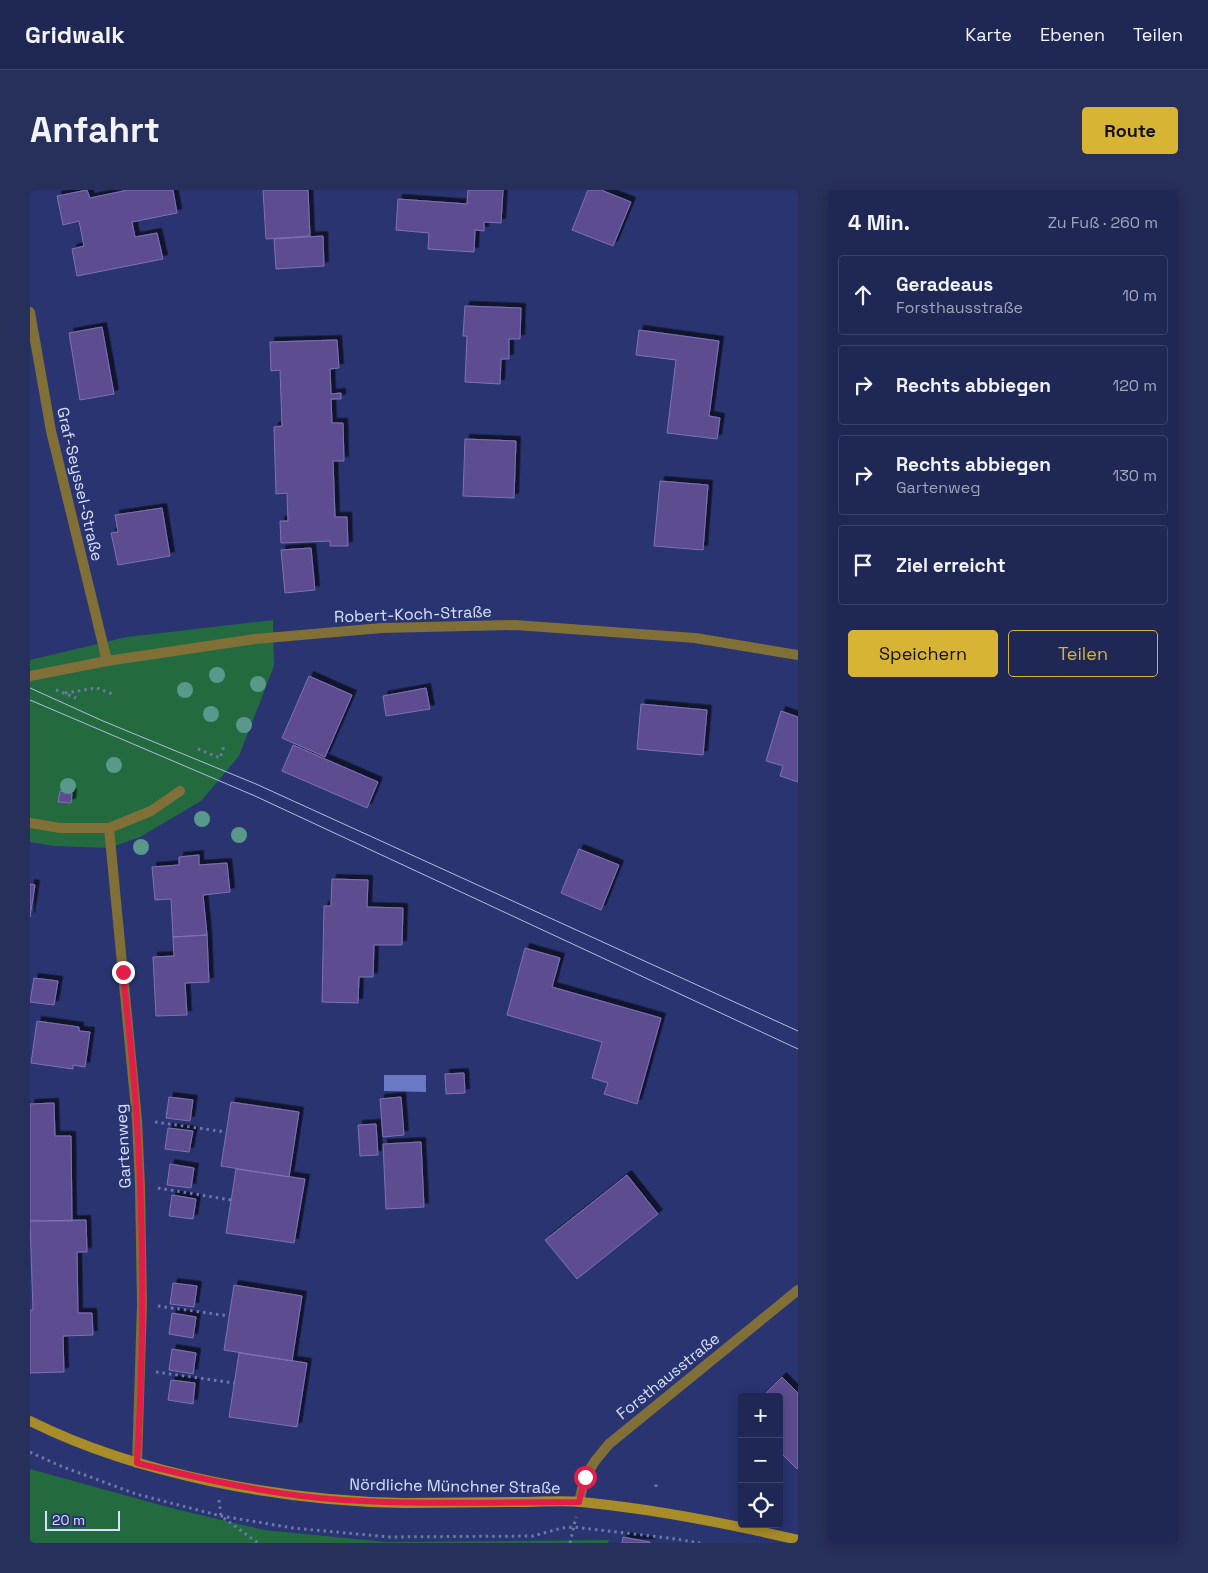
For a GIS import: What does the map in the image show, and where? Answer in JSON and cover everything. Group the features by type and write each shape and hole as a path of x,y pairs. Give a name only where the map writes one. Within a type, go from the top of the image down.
{"main road":[{"name":"Nördliche Münchner Straße","path":"30,1421 52,1432 137,1463 216,1482 295,1495 342,1500 403,1503 579,1502 676,1514 798,1540"}],"street":[{"name":"Graf-Seyssel-Straße","path":"30,312 51,431 107,661"},
{"name":"Robert-Koch-Straße","path":"30,676 107,661 255,638 382,628 515,625 695,638 798,655"},
{"path":"30,823 60,828 108,828 151,810 180,791"},
{"name":"Gartenweg","path":"108,828 137,1120 142,1304 137,1463"},
{"name":"Forsthausstraße","path":"579,1502 585,1477 595,1460 609,1444 798,1290"}],"path":[{"path":"65,693 97,688 115,695"},
{"path":"198,749 220,758 224,746"},
{"path":"137,1120 226,1132"},
{"path":"140,1186 231,1200"},
{"path":"142,1304 229,1316"},
{"path":"140,1370 234,1383"},
{"path":"30,1452 66,1468 136,1494 221,1516 293,1528 390,1537 488,1534 533,1536 562,1528 574,1527 700,1543"},
{"path":"656,1481 656,1487"},
{"path":"570,1543 579,1502"},
{"path":"221,1516 258,1543"}],"green space":[{"path":"273,620 274,666 239,756 201,801 140,837 109,848 54,846 30,842 30,660 127,637"},
{"path":"30,1469 171,1508 264,1530 386,1542 609,1540 608,1543 30,1543"}],"water":[{"path":"384,1075 426,1075 426,1092 384,1091"}],"building":[{"path":"87,190 90,198 128,190 173,190 177,213 132,222 135,237 157,233 163,259 77,276 72,249 84,246 79,221 63,225 57,196"},
{"path":"263,190 308,190 310,236 266,239"},
{"path":"468,190 503,190 501,223 484,222 484,231 475,230 474,252 428,249 429,233 396,230 398,199 467,204"},
{"path":"588,190 601,190 631,202 613,246 572,230"},
{"path":"323,236 324,266 276,269 274,239"},
{"path":"465,306 521,308 520,339 509,339 509,359 501,359 500,384 465,382 467,336 463,336"},
{"path":"102,327 114,394 80,400 69,333"},
{"path":"639,330 719,341 709,416 720,418 717,439 667,433 676,360 636,355"},
{"path":"337,340 339,368 330,369 331,394 341,393 341,399 331,399 332,423 343,423 344,461 333,461 335,517 347,517 348,546 330,546 330,541 281,543 280,521 288,521 287,493 276,494 274,427 282,426 280,370 271,371 270,342"},
{"path":"465,439 516,441 514,498 463,496"},
{"path":"660,481 708,485 703,550 654,546"},
{"path":"162,508 170,556 118,565 111,533 118,532 115,515"},
{"path":"311,548 315,590 285,593 281,550"},
{"path":"309,676 352,695 325,757 282,738"},
{"path":"426,688 430,709 386,716 383,696"},
{"path":"641,704 707,710 703,755 637,749"},
{"path":"781,711 798,717 798,782 780,776 783,766 766,761"},
{"path":"293,745 378,782 367,808 282,771"},
{"path":"60,791 72,793 71,803 58,802"},
{"path":"579,849 619,865 601,910 561,893"},
{"path":"199,855 199,865 227,863 230,892 203,895 207,935 173,937 171,899 155,900 152,867 179,865 179,857"},
{"path":"332,879 368,880 367,907 403,908 402,945 374,945 373,977 359,977 358,1003 322,1002 324,906 331,906"},
{"path":"30,884 35,885 30,917"},
{"path":"207,935 209,982 185,983 187,1015 156,1016 153,957 174,956 173,937"},
{"path":"525,948 560,958 552,987 661,1018 637,1104 604,1094 608,1083 592,1078 602,1042 507,1015"},
{"path":"34,978 58,981 54,1005 30,1002"},
{"path":"37,1021 79,1027 79,1031 90,1032 85,1067 73,1065 73,1069 31,1063"},
{"path":"464,1073 465,1093 446,1094 445,1074"},
{"path":"169,1097 193,1100 190,1121 166,1118"},
{"path":"401,1097 404,1135 383,1137 380,1099"},
{"path":"231,1102 299,1112 289,1177 221,1166"},
{"path":"54,1103 55,1136 71,1136 72,1221 30,1221 30,1104"},
{"path":"376,1124 378,1155 360,1156 358,1125"},
{"path":"168,1128 193,1131 189,1152 165,1149"},
{"path":"421,1142 424,1207 386,1209 383,1144"},
{"path":"170,1164 194,1168 191,1188 167,1185"},
{"path":"236,1169 305,1179 294,1243 226,1233"},
{"path":"627,1175 658,1214 577,1279 545,1240"},
{"path":"172,1195 196,1199 193,1219 169,1216"},
{"path":"86,1220 87,1252 77,1252 78,1313 92,1313 93,1335 63,1336 64,1372 30,1373 30,1310 33,1310 30,1221"},
{"path":"173,1283 197,1286 194,1307 170,1304"},
{"path":"234,1285 302,1296 292,1361 224,1350"},
{"path":"172,1313 196,1317 193,1338 169,1334"},
{"path":"172,1349 196,1353 193,1374 169,1370"},
{"path":"239,1353 307,1363 297,1427 229,1417"},
{"path":"782,1377 798,1393 797,1469 783,1455 783,1393 766,1393"},
{"path":"171,1380 195,1383 193,1404 168,1400"},
{"path":"623,1537 650,1542 650,1543 622,1543"}],"tram line":[{"path":"30,688 103,721 256,784 798,1031"},
{"path":"30,700 255,796 798,1049"}],"route":[{"path":"123,972 137,1120 140,1186 142,1304 137,1463 216,1482 295,1495 342,1500 403,1503 579,1502 585,1477"}]}
